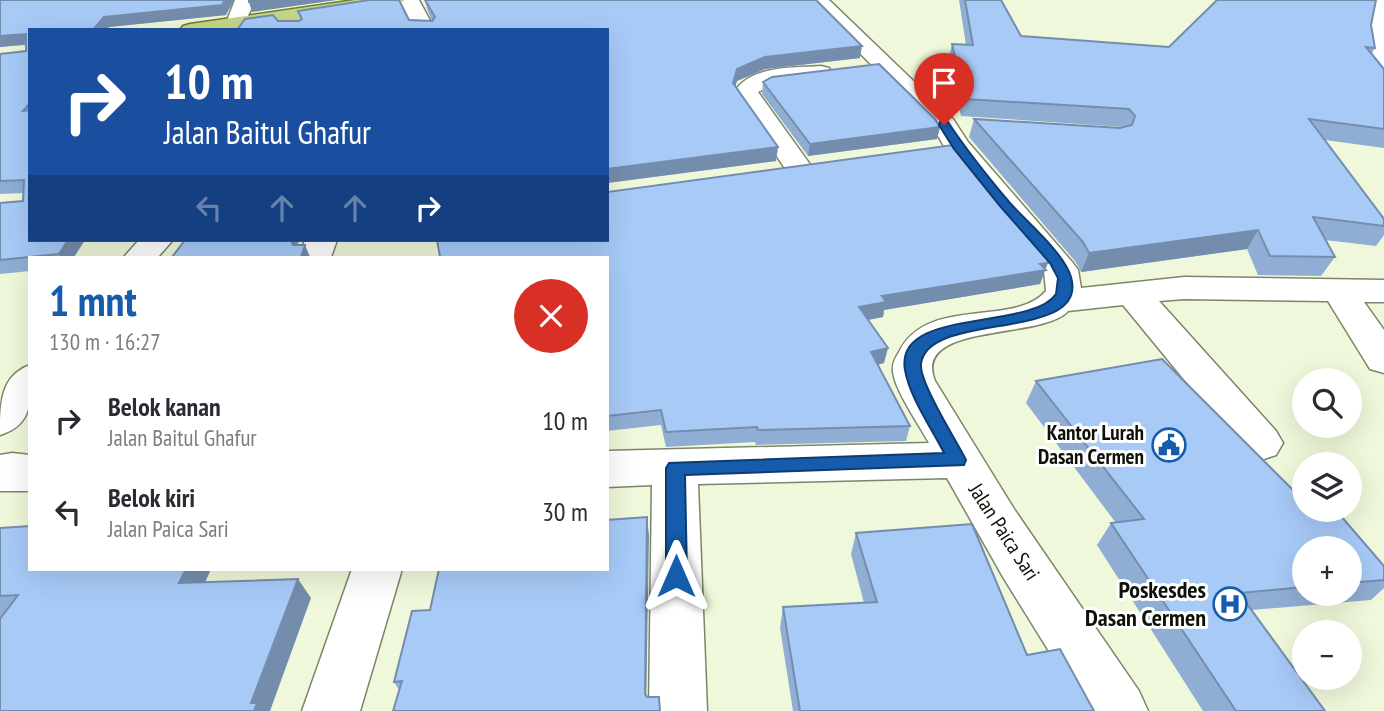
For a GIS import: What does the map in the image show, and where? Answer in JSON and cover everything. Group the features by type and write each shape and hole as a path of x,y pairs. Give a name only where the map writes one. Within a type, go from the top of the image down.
{"main road":[{"path":"203,28 236,23 289,23 395,0"}],"street":[{"path":"236,23 245,0"},
{"path":"409,0 424,28"},
{"path":"818,0 861,68 951,137 1056,262 1065,278 1063,294 1059,301"},
{"path":"1384,1 1374,25 1373,39 1384,76"},
{"path":"800,170 747,94 747,90 750,85 765,79 861,68"},
{"path":"141,256 155,242"},
{"path":"1059,301 1184,288 1384,291"},
{"path":"1339,290 1384,360"},
{"path":"1131,292 1261,443"},
{"name":"Jalan Paica Sari","path":"1059,301 1037,314 939,333 917,349 912,366 916,381 957,460 1119,711"},
{"path":"0,419 28,382"},
{"path":"609,469 957,460"},
{"path":"675,468 678,711"},
{"path":"0,474 12,471 28,473"},
{"path":"331,711 376,571"}],"building":[{"path":"0,0 225,0 222,5 104,17 95,28 28,28 28,105 23,111 28,110 28,242 67,242 59,254 0,260 0,203 23,201 24,180 0,181 0,54 26,51 26,34 0,36"},
{"path":"369,0 399,0 409,20 432,21 435,17 425,0 816,0 862,46 765,57 737,69 733,83 778,147 609,169 609,28 238,28 245,19 273,15 278,21 299,21 302,19 298,11"},
{"path":"965,0 1001,0 1021,36 1169,47 1217,0 1376,0 1371,25 1375,48 1366,47 1384,69 1384,129 1309,119 1384,219 1384,226 1313,217 1335,257 1270,256 1258,230 1089,253 1083,242 974,119 1120,128 1132,125 1135,116 1129,109 965,99 952,44 973,45"},
{"path":"879,64 940,127 810,144 763,82 772,77"},
{"path":"953,145 1047,257 1048,263 1040,264 1046,270 882,296 886,302 859,307 888,348 871,352 910,426 758,430 757,427 666,432 661,410 609,416 609,256 440,256 437,242 609,242 609,192"},
{"path":"183,242 292,242 293,245 305,245 301,256 173,256"},
{"path":"1162,359 1292,489 1292,522 1346,522 1358,536 1292,536 1292,588 1239,593 1292,666 1292,690 1310,690 1325,711 1236,711 1111,523 1144,519 1036,381"},
{"path":"647,517 645,694 647,697 659,697 660,711 393,711 402,681 394,682 412,611 430,610 439,571 609,571 609,520"},
{"path":"972,524 1027,655 1060,649 1094,711 800,711 783,607 877,602 856,533"},
{"path":"28,526 28,571 185,571 179,583 298,579 251,703 257,703 254,711 0,711 0,619 18,595 0,596 0,528"},
{"path":"1362,540 1384,566 1384,580 1362,582"}],"place":[{"name":"Kantor Lurah Dasan Cermen","path":"1169,445"},
{"name":"Poskesdes Dasan Cermen","path":"1230,604"}],"route":[{"path":"676,576 675,468 957,460 913,373 912,366 917,349 930,337 949,329 1037,314 1059,301 1063,294 1065,278 1056,262 958,147 944,125"}]}
